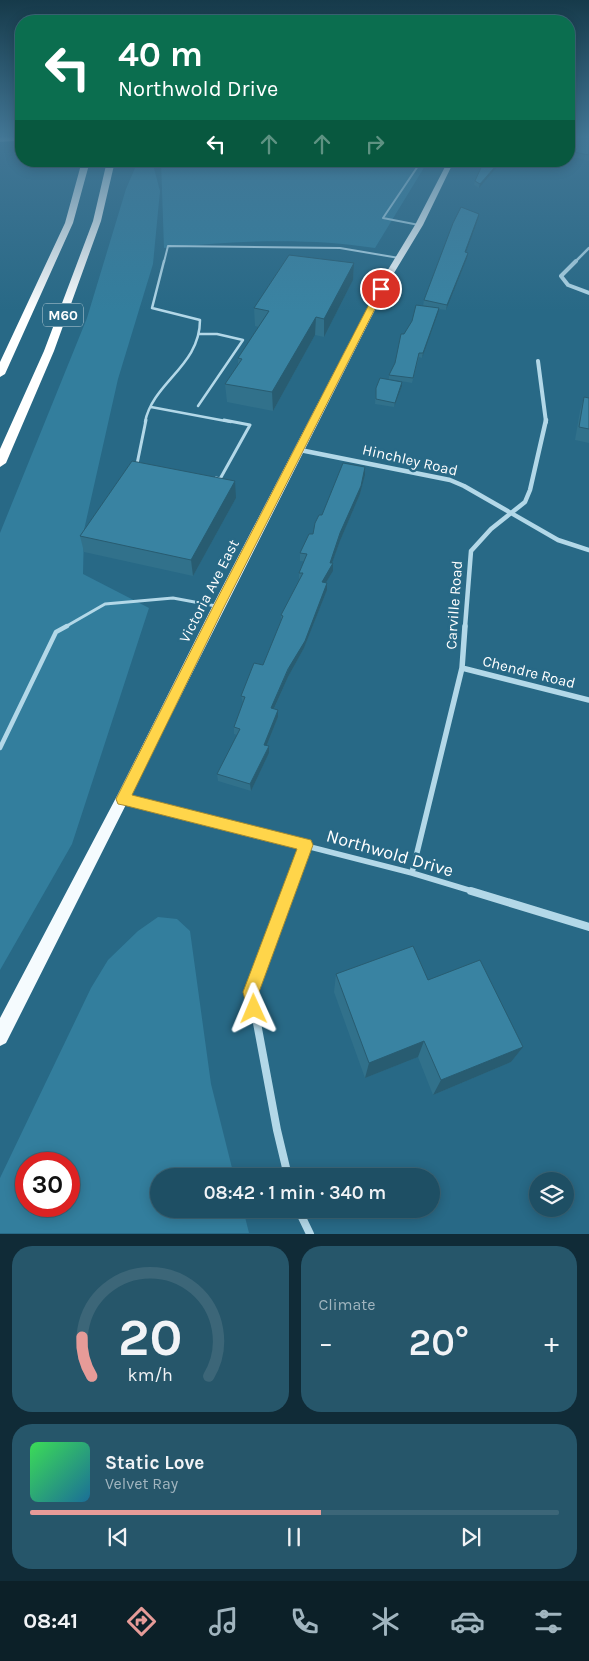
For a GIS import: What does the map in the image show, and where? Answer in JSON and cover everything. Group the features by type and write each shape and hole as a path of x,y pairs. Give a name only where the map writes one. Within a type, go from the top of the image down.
{"highway":[{"name":"M60","path":"0,374 69,224 77,196"},
{"name":"M60","path":"0,463 49,351 97,221 103,196"}],"main road":[{"name":"Victoria Ave East","path":"0,1036 123,799 218,607 387,278 419,225 434,196"}],"street":[{"path":"589,248 562,276 568,285 589,292"},
{"name":"Carville Road","path":"412,873 462,668 471,551 491,529 525,502 530,490 546,421 538,361"},
{"name":"Hinchley Road","path":"300,450 450,480 464,486 558,540 589,550"},
{"name":"Chendre Road","path":"462,668 589,700"},
{"name":"Northwold Drive","path":"123,799 412,873 589,927"},
{"path":"286,1168 251,992 306,845"},
{"path":"302,1218 310,1234"}],"lane":[{"path":"398,196 383,218 419,225"},
{"path":"146,465 138,464 147,413 165,386 187,361 200,334 200,320 152,308 168,246 340,248 399,258"},
{"path":"198,406 243,340 217,334 200,334"},
{"path":"151,407 250,425 220,478 210,477"},
{"path":"0,748 56,632 105,604 173,598 218,607"}],"shaded area":[{"path":"124,196 160,196 153,264 118,379 84,530 83,574 149,608 72,844 0,970 0,533 87,318"},
{"path":"162,196 407,196 375,248 323,242 270,241 164,248"},
{"path":"158,917 177,919 190,931 211,1084 232,1168 150,1168 150,1218 245,1218 249,1233 0,1233 0,1178 91,988 108,960 138,931"}],"building":[{"path":"461,207 479,214 465,252 468,253 447,305 424,300 453,223"},
{"path":"289,255 354,263 324,319 316,317 272,392 225,384 242,359 238,358 269,311 254,308"},
{"path":"416,305 439,308 423,353 419,353 413,378 389,375 395,363 401,334 404,334 412,321"},
{"path":"380,378 402,382 395,403 376,399 376,388"},
{"path":"584,397 589,398 589,429 579,427"},
{"path":"132,461 235,481 191,560 80,536"},
{"path":"343,463 365,467 361,486 340,533 330,563 333,563 322,582 327,583 305,641 288,669 271,708 278,710 264,745 269,746 250,784 217,774 240,729 234,727 245,697 241,696 254,663 263,665 283,616 281,615 303,573 299,573 307,554 300,553 309,534 313,534 315,523 319,515 322,515"},
{"path":"413,946 428,980 480,960 523,1047 441,1080 424,1041 369,1063 336,974"}],"route":[{"path":"254,1009 251,992 306,845 123,799 218,607 381,289"}]}
